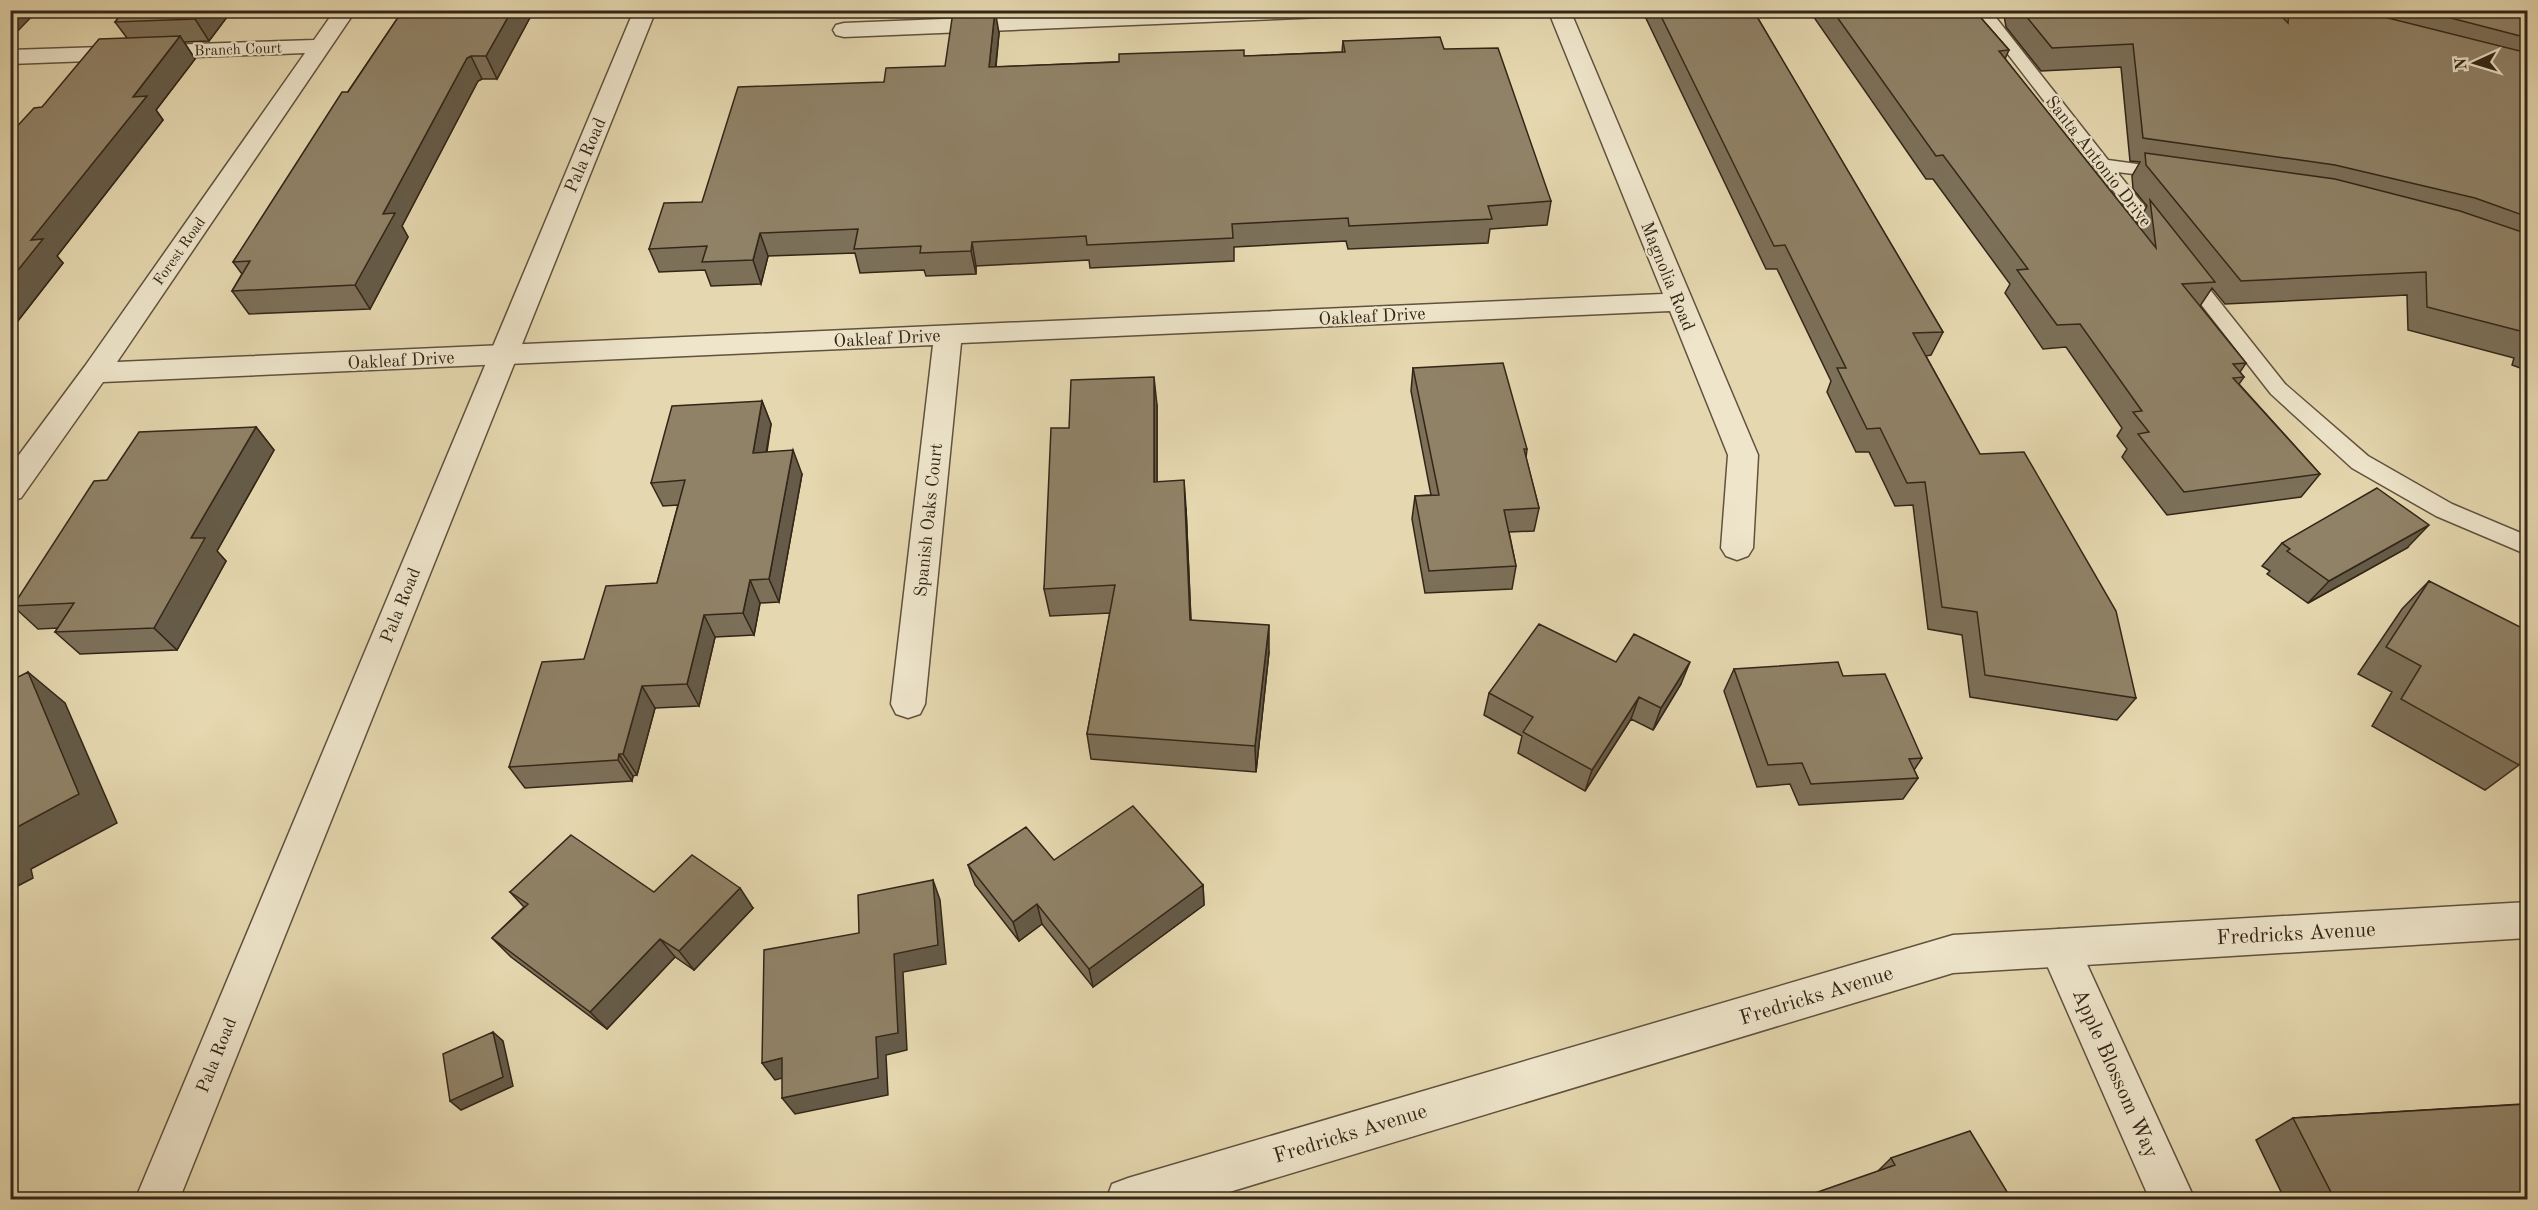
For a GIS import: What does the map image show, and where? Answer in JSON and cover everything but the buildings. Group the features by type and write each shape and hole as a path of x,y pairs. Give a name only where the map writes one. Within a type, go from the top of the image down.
{"street":[{"name":"Forest Road","path":"10,490 95,373 346,10"},
{"name":"Pala Road","path":"157,1200 645,10"},
{"path":"844,30 1347,10"},
{"name":"Magnolia Road","path":"1559,10 1743,455 1737,548"},
{"name":"Branch Court","path":"10,57 321,46"},
{"name":"Oakleaf Drive","path":"95,373 1678,302"},
{"name":"Spanish Oaks Court","path":"908,704 948,335"},
{"name":"Fredricks Avenue","path":"1128,1200 1953,954 2528,920"},
{"name":"Apple Blossom Way","path":"2059,947 2173,1200"}],"lane":[{"name":"Santa Antonio Drive","path":"1981,10 2278,389 2360,462 2444,510 2528,546"},
{"path":"2100,164 2181,175"}]}
